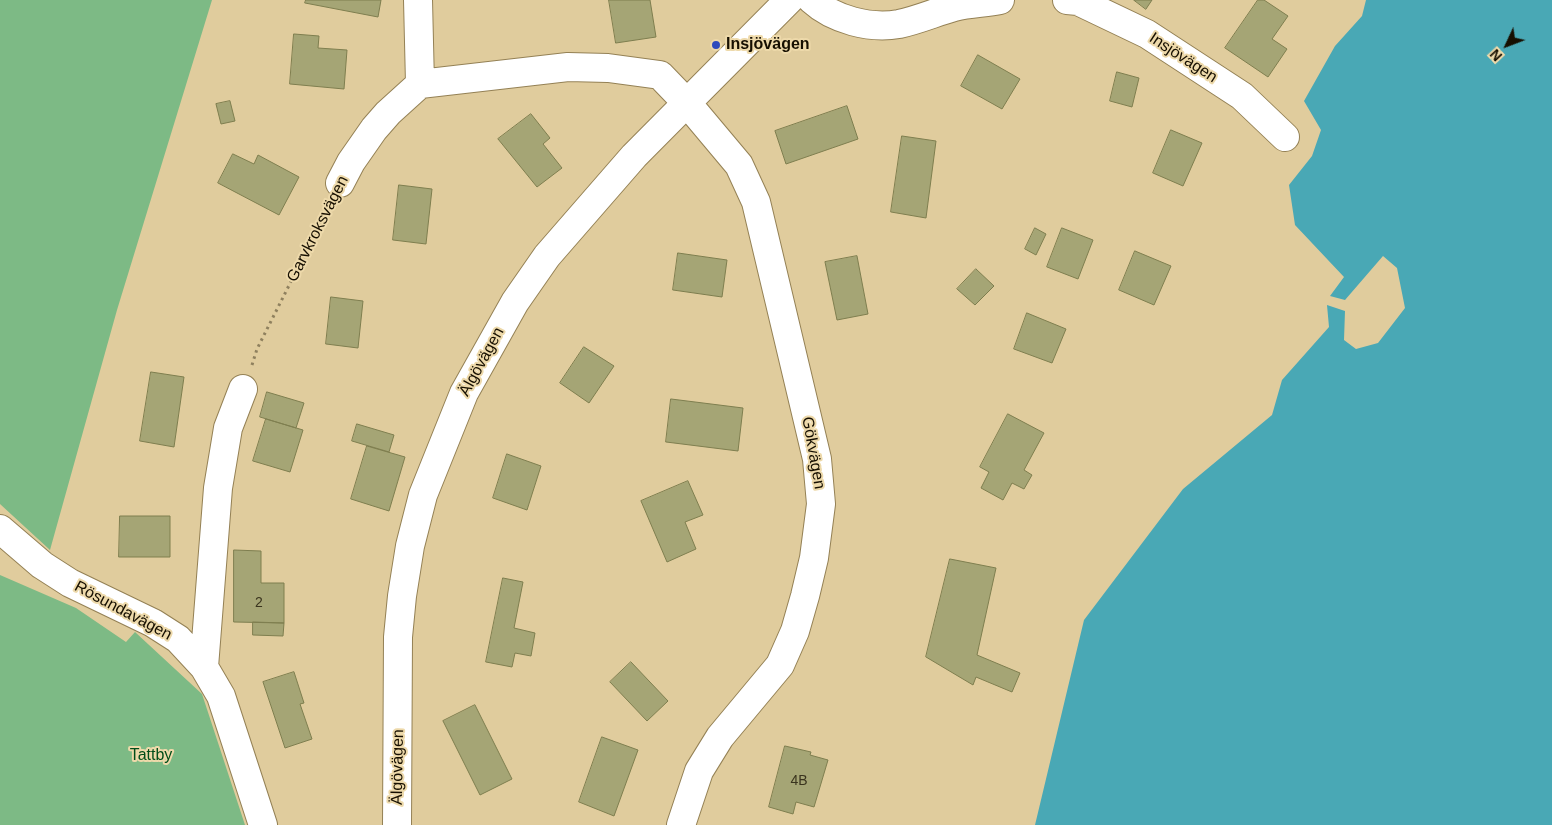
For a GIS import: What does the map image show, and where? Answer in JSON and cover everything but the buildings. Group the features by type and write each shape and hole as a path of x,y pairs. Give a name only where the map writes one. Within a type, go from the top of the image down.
{"street":[{"path":"418,0 420,84 568,67 608,68 660,75 687,103"},
{"name":"Älgövägen","path":"397,825 398,637 402,596 410,546 423,496 464,393 515,302 547,256 634,156 789,0"},
{"path":"812,0 831,13 848,20 874,25 898,24 956,7 1000,0"},
{"name":"Insjövägen","path":"1067,0 1078,1 1147,34 1242,96 1285,137"},
{"name":"Garvkroksvägen","path":"340,183 351,162 374,129 388,113 420,84"},
{"name":"Gökvägen","path":"681,825 699,771 720,737 780,666 805,596 814,558 822,504 817,459 756,202 739,165 687,103"},
{"path":"204,667 218,488 228,428 243,388"},
{"name":"Rösundavägen","path":"0,529 42,566 70,583 152,623 178,639 204,667 220,696 263,825"}],"path":[{"name":"Garvkroksvägen","path":"243,388 257,349 340,183"}],"green space":[{"path":"0,0 212,0 117,310 50,550 0,504"},
{"name":"Tattby","path":"0,575 76,608 126,642 135,632 202,694 245,825 0,825"}],"water":[{"path":"1366,0 1552,0 1552,825 1035,825 1084,620 1183,489 1272,415 1282,380 1329,327 1327,305 1345,311 1344,340 1356,349 1378,343 1405,308 1397,268 1383,256 1345,300 1330,296 1344,277 1295,225 1289,185 1312,156 1321,130 1304,101 1335,46 1362,16"}],"place":[{"name":"Insjövägen","path":"716,45"}]}
